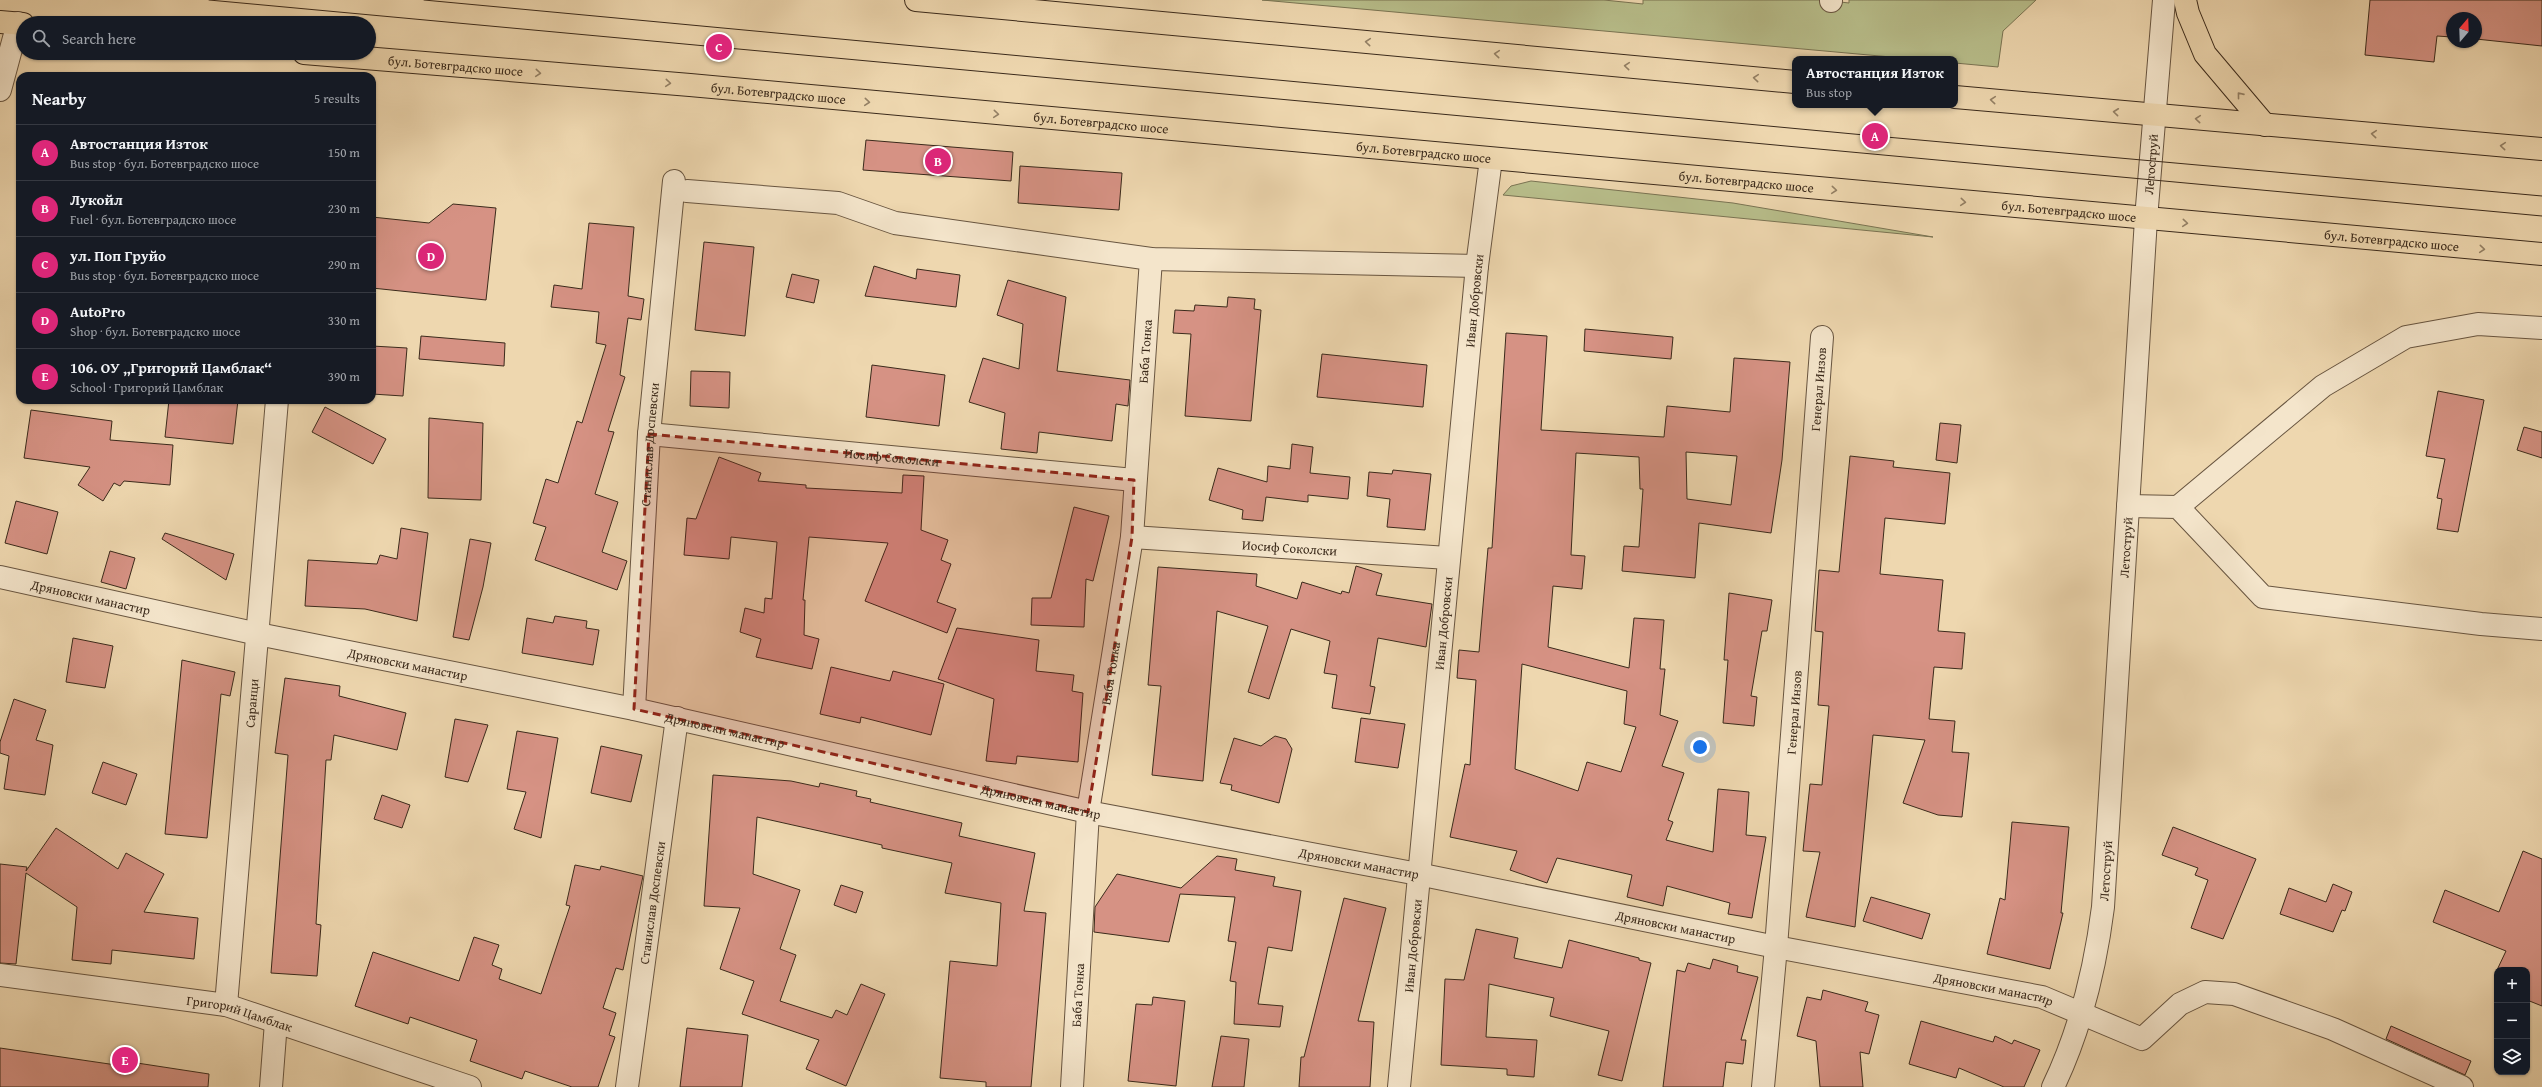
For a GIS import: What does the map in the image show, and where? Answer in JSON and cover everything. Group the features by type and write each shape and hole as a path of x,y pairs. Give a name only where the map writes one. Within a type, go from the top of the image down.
{"main road":[{"path":"916,0 1792,82"},
{"path":"2186,0 2188,13 2205,54 2265,125"},
{"name":"бул. Ботевградско шосе","path":"376,59 706,87 2146,220 2542,254"},
{"path":"1958,97 2155,116 2542,149"}],"street":[{"name":"Летоструй","path":"2053,1087 2083,1012 2096,956 2103,907 2146,220 2164,0"},
{"path":"0,90 14,23"},
{"name":"Иван Добровски","path":"1399,1087 1448,558 1477,266 1491,159"},
{"name":"Станислав Доспевски","path":"634,709 649,434 680,186 838,203 895,223 1151,259"},
{"path":"1151,259 1477,266"},
{"name":"Баба Тонка","path":"1072,1087 1088,812 1132,536 1134,480 1151,259"},
{"path":"2128,506 2178,508 2323,386 2406,337 2478,324 2542,328"},
{"name":"Генерал Инзов","path":"1762,1087 1776,947 1822,336"},
{"name":"Саранци","path":"226,1005 277,404"},
{"name":"Иосиф Соколски","path":"649,434 1134,480"},
{"path":"2178,508 2263,597 2481,624 2542,629"},
{"name":"Иосиф Соколски","path":"1132,536 1448,558"},
{"name":"Дряновски манастир","path":"0,577 258,634 677,718 1088,812 1418,874 1776,947 2042,997 2083,1012 2142,1039 2180,1004 2206,992 2234,994 2333,1029 2462,1087"},
{"name":"Станислав Доспевски","path":"627,1087 677,718"},
{"name":"Григорий Цамблак","path":"0,976 226,1005 470,1087"},
{"path":"271,1087 276,1022"}],"highlighted area":[{"path":"649,434 1134,480 1132,537 1088,812 634,709"}],"green space":[{"path":"1262,0 1604,0 1643,4 1643,0 1823,0 1849,3 1849,0 2036,0 2003,31 1998,67 1958,63 1958,56 1880,56"},
{"path":"1531,181 1733,203 1933,237 1503,195 1511,186"}],"building":[{"path":"2370,0 2542,0 2542,46 2482,40 2482,12 2446,12 2446,37 2437,36 2434,62 2365,55"},
{"path":"866,140 1013,152 1011,181 863,170"},
{"path":"1020,166 1122,173 1119,210 1018,203"},
{"path":"453,204 496,208 486,300 376,288 376,217 429,223"},
{"path":"589,223 634,227 628,296 644,299 641,320 628,318 620,375 625,377 608,431 614,432 595,494 618,502 602,552 627,561 617,590 535,560 546,527 533,523 546,479 558,483 577,421 582,423 606,345 596,343 599,312 551,307 554,285 582,289"},
{"path":"704,242 754,247 745,336 695,330"},
{"path":"874,266 916,279 917,269 960,275 956,307 865,296"},
{"path":"792,274 819,280 814,303 786,297"},
{"path":"1008,280 1066,297 1057,371 1130,380 1128,406 1116,404 1112,441 1039,432 1037,453 1001,449 1005,413 969,402 983,358 1019,369 1023,324 997,315"},
{"path":"1228,297 1255,299 1254,309 1261,310 1251,421 1185,416 1191,334 1173,333 1175,310 1194,311 1195,305 1227,307"},
{"path":"1585,329 1673,337 1671,359 1584,351"},
{"path":"1506,333 1547,336 1541,430 1664,437 1667,406 1730,412 1734,358 1790,362 1782,460 1771,533 1699,523 1695,578 1622,571 1624,546 1639,547 1643,489 1640,489 1639,457 1576,453 1571,555 1585,556 1582,589 1553,586 1548,647 1629,668 1634,618 1664,620 1660,669 1665,669 1660,715 1678,721 1662,766 1684,773 1668,820 1673,822 1666,840 1713,852 1718,789 1749,792 1746,835 1766,837 1752,918 1728,914 1730,903 1667,886 1663,906 1627,897 1632,875 1557,858 1547,883 1510,870 1517,851 1450,837 1465,764 1470,765 1476,680 1457,678 1459,650 1479,652 1488,548 1492,548","holes":["1686,452 1737,456 1731,505 1687,499","1522,664 1627,691 1624,724 1636,727 1621,772 1587,762 1578,791 1515,769"]},
{"path":"421,336 505,343 504,366 419,359"},
{"path":"376,346 407,348 403,396 376,394"},
{"path":"1322,354 1427,365 1423,407 1317,397"},
{"path":"872,365 945,375 939,426 866,417"},
{"path":"691,371 730,372 729,408 690,406"},
{"path":"2438,391 2484,400 2458,532 2437,529 2442,499 2437,498 2445,459 2426,456"},
{"path":"169,404 238,404 233,444 165,437"},
{"path":"325,407 386,439 373,464 312,432"},
{"path":"31,410 112,421 110,440 173,445 170,485 124,481 120,486 114,483 103,501 78,485 90,467 24,458"},
{"path":"429,418 483,423 481,500 428,498"},
{"path":"1940,423 1961,425 1957,463 1936,460"},
{"path":"2524,427 2542,432 2542,458 2517,450"},
{"path":"1292,444 1313,447 1310,473 1350,477 1348,499 1308,495 1308,502 1266,497 1263,521 1242,519 1243,510 1209,500 1218,468 1267,482 1268,466 1290,469"},
{"path":"1850,456 1894,461 1893,467 1950,473 1945,524 1885,518 1880,574 1943,580 1938,631 1965,633 1962,669 1934,667 1929,719 1955,721 1952,752 1969,753 1962,817 1938,815 1903,803 1925,740 1873,735 1855,927 1806,917 1820,852 1803,851 1810,784 1822,785 1829,706 1818,705 1823,632 1815,631 1819,570 1839,572"},
{"path":"719,457 761,473 758,481 806,485 806,488 902,493 903,475 924,476 921,530 948,540 941,560 951,564 937,602 956,609 947,633 865,601 888,543 809,537 803,600 805,600 804,635 819,639 812,669 756,657 761,639 740,632 745,608 764,613 765,598 772,599 777,542 731,537 729,559 684,555 687,518 696,519"},
{"path":"1393,470 1431,474 1425,530 1387,527 1390,499 1367,496 1369,472 1392,474"},
{"path":"16,501 58,512 47,554 5,543"},
{"path":"1074,507 1109,516 1093,581 1086,579 1084,627 1031,625 1032,598 1051,598"},
{"path":"401,528 428,533 417,621 365,609 305,606 308,560 377,564 380,555 397,559"},
{"path":"165,533 234,554 226,580 162,539"},
{"path":"470,539 491,543 483,587 469,640 453,637"},
{"path":"110,551 135,558 126,589 101,582"},
{"path":"1356,566 1382,574 1376,595 1432,604 1426,647 1378,638 1370,686 1375,687 1370,714 1332,708 1337,675 1324,673 1330,641 1291,629 1269,699 1248,692 1268,626 1217,611 1203,781 1152,775 1161,686 1148,685 1158,567 1257,574 1256,586 1297,599 1302,582 1341,594 1342,591 1349,593"},
{"path":"1729,593 1772,600 1767,631 1762,631 1751,696 1757,697 1754,726 1723,723 1728,660 1724,660"},
{"path":"555,616 587,621 586,628 599,630 593,665 522,653 527,618 553,623"},
{"path":"957,628 1039,640 1036,671 1074,675 1072,691 1083,693 1078,762 1017,756 1016,764 986,761 994,699 938,679"},
{"path":"73,638 113,646 105,688 66,682"},
{"path":"182,660 235,672 230,696 221,694 207,838 165,834"},
{"path":"831,667 890,681 893,671 944,684 931,735 861,717 860,723 820,714"},
{"path":"285,678 340,686 339,696 406,713 397,750 334,735 331,760 326,760 316,924 321,925 317,976 271,973 288,755 275,753"},
{"path":"14,699 46,710 36,740 53,745 45,795 4,789 9,756 0,753 0,742"},
{"path":"1361,718 1405,724 1398,768 1355,762"},
{"path":"455,719 488,725 468,782 445,777"},
{"path":"517,731 558,738 541,838 514,829 526,792 507,789"},
{"path":"1275,736 1286,739 1292,749 1279,803 1231,790 1232,785 1220,783 1234,738 1261,746"},
{"path":"601,746 642,755 631,802 591,793"},
{"path":"103,762 137,774 126,805 92,793"},
{"path":"713,775 791,781 819,787 820,783 857,791 856,796 871,799 870,802 962,823 959,836 1035,853 1024,911 1046,913 1031,1087 986,1087 986,1082 940,1078 950,961 997,966 1001,903 945,893 952,863 882,848 882,845 757,817 753,874 800,890 780,949 796,955 780,1001 832,1018 836,1010 847,1015 861,984 885,994 846,1086 806,1069 819,1040 742,1014 754,981 720,969 740,908 704,906"},
{"path":"382,795 410,805 402,828 374,819"},
{"path":"2012,822 2069,827 2061,913 2063,913 2050,969 1987,954 2000,898 2005,900"},
{"path":"2173,827 2256,859 2223,939 2191,928 2208,880 2195,875 2198,868 2162,855"},
{"path":"56,828 118,869 126,853 164,874 144,912 198,918 194,959 112,950 111,964 72,960 77,907 26,873 16,964 0,963 0,864 27,867 26,871"},
{"path":"2523,851 2542,859 2542,1006 2530,1001 2530,967 2498,967 2506,951 2433,922 2445,890 2499,912"},
{"path":"1217,856 1237,859 1235,870 1275,877 1273,886 1301,891 1292,951 1268,947 1258,1004 1283,1006 1280,1027 1234,1024 1236,982 1230,981 1236,942 1228,941 1235,897 1180,894 1169,942 1094,932 1095,907 1117,874 1181,888"},
{"path":"575,865 600,870 601,866 643,876 623,970 616,968 603,1008 616,1013 609,1035 615,1037 598,1087 572,1087 525,1071 522,1079 470,1061 477,1040 410,1017 408,1024 355,1006 373,952 459,981 474,937 499,945 492,965 502,969 499,979 541,994 570,906 566,905"},
{"path":"2333,884 2352,892 2345,911 2342,910 2333,932 2280,914 2289,888 2326,902"},
{"path":"841,885 863,892 856,913 834,905"},
{"path":"1871,897 1930,914 1922,939 1863,921"},
{"path":"1344,898 1386,908 1358,1021 1374,1022 1370,1087 1299,1087 1301,1057 1304,1057"},
{"path":"1476,929 1518,938 1514,958 1562,968 1569,940 1639,958 1639,960 1651,963 1622,1081 1598,1075 1609,1031 1550,1016 1554,998 1489,984 1486,1037 1537,1040 1534,1077 1507,1075 1507,1069 1441,1065 1445,979 1464,980"},
{"path":"1713,959 1738,966 1737,972 1758,977 1741,1040 1746,1040 1743,1064 1726,1062 1723,1087 1663,1087 1677,970 1685,972 1688,963 1710,969"},
{"path":"1823,990 1868,1002 1865,1011 1879,1015 1869,1054 1860,1052 1863,1087 1820,1087 1816,1041 1797,1036 1807,997 1821,1000"},
{"path":"1153,997 1185,1001 1176,1086 1128,1081 1136,1004 1152,1005"},
{"path":"1921,1021 1993,1042 1995,1036 2012,1044 2014,1040 2040,1050 2024,1087 2004,1087 1959,1068 1956,1078 1909,1064"},
{"path":"2391,1026 2471,1061 2465,1075 2386,1039"},
{"path":"687,1028 748,1035 742,1087 680,1087"},
{"path":"1221,1036 1249,1039 1244,1087 1212,1087"},
{"path":"0,1048 123,1066 124,1061 209,1074 208,1087 0,1087"}],"tram line":[{"path":"209,0 2542,216"},
{"path":"424,0 1875,136 2542,196"}],"place":[{"name":"ул. Поп Груйо","path":"719,47"},
{"name":"Автостанция Изток","path":"1875,136"},
{"name":"Лукойл","path":"938,161"},
{"name":"AutoPro","path":"431,256"},
{"name":"106. ОУ „Григорий Цамблак“","path":"125,1060"}]}
